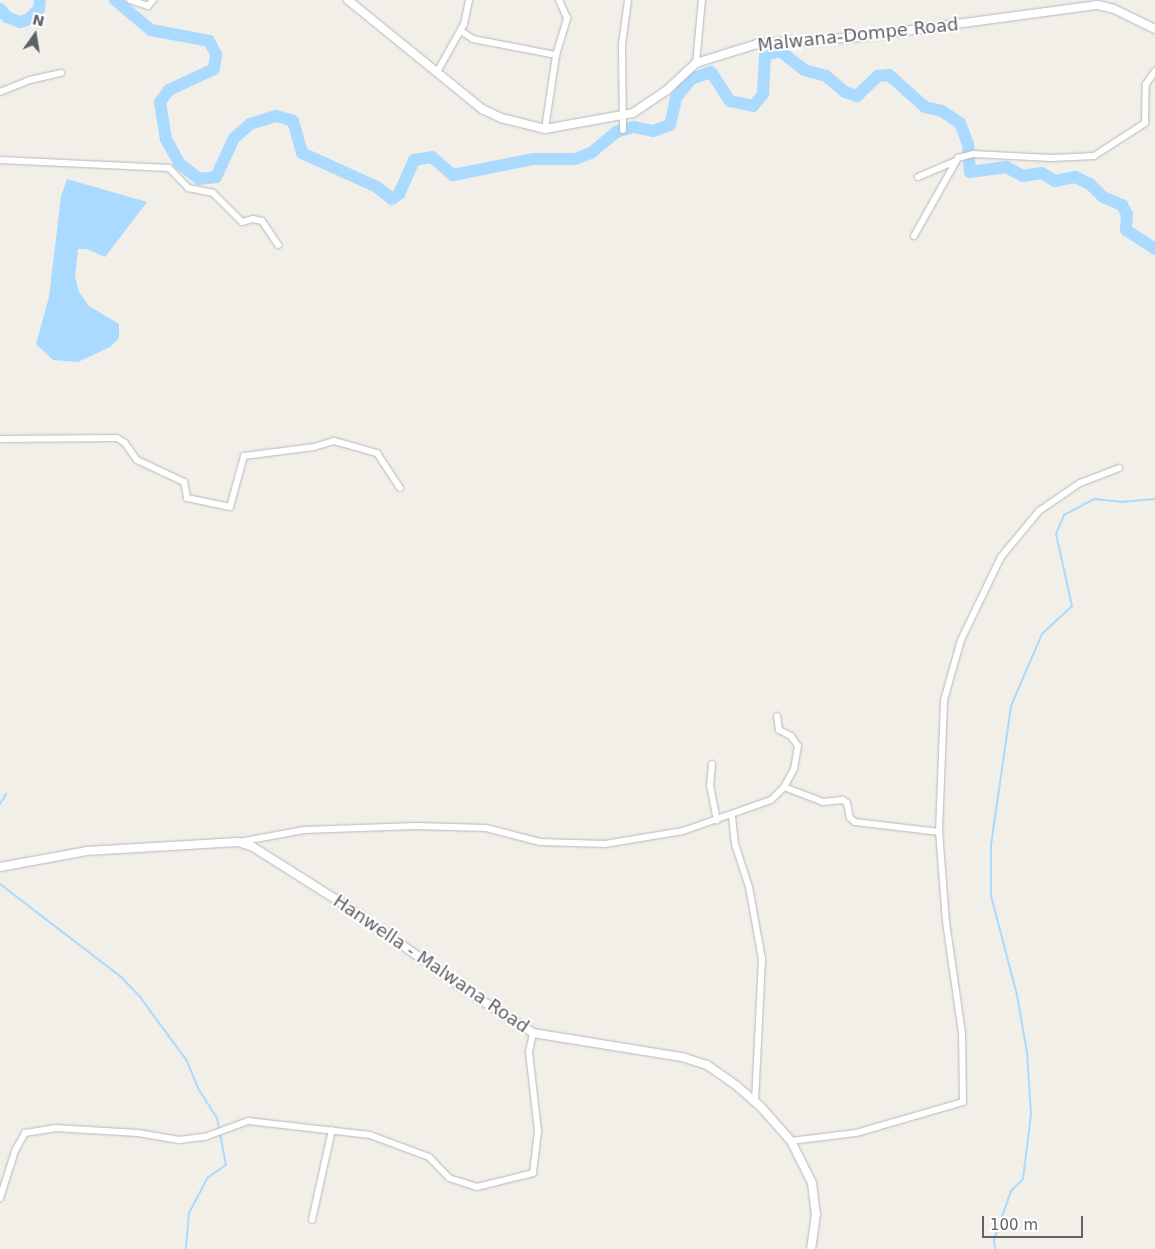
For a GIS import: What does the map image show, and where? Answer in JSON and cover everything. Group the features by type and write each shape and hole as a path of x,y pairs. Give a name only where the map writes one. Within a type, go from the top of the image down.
{"street":[{"path":"130,0 148,6 153,0"},
{"name":"Malwana-Dompe Road","path":"348,0 482,109 500,118 545,129 633,113 666,91 696,63 757,44 860,37 1098,5 1114,9 1155,29"},
{"path":"437,72 461,31 469,0"},
{"path":"545,129 556,55 567,18 559,0"},
{"path":"623,130 622,44 628,0"},
{"path":"696,63 702,0"},
{"path":"461,31 473,39 556,55"},
{"path":"918,176 956,161 963,156 973,154 1052,158 1094,156 1146,123 1146,84 1155,71"},
{"path":"0,92 30,80 61,73"},
{"path":"0,160 169,168 188,188 213,193 242,222 253,219 262,221 278,245"},
{"path":"914,236 956,161"},
{"path":"0,439 118,438 125,443 137,460 184,482 187,498 230,507 244,456 314,448 334,441 377,453 400,488"},
{"path":"791,1141 856,1134 963,1102 962,1033 946,922 939,832 944,700 962,640 1001,557 1038,512 1080,483 1119,468"},
{"path":"238,842 304,830 416,826 486,828 540,842 605,844 683,831 732,816 771,800 784,787 794,769 798,746 791,736 779,730 777,716"},
{"path":"712,764 710,785 718,820"},
{"path":"784,787 823,802 842,800 847,803 850,818 855,822 939,832"},
{"path":"732,816 735,844 749,887 762,959 755,1102"},
{"name":"Hanwella - Malwana Road","path":"0,867 87,851 238,842 253,847 351,909 473,995 533,1033 682,1057 707,1065 755,1102 791,1141 812,1183 816,1214 811,1249"},
{"path":"0,1198 15,1151 26,1133 55,1128 138,1133 179,1140 205,1137 248,1121 370,1135 429,1158 449,1178 477,1187 532,1173 538,1131 529,1052 533,1033"},
{"path":"312,1220 332,1130"}],"water":[{"path":"67,179 147,202 105,257 87,249 78,249 75,277 79,292 89,306 119,324 119,338 110,347 78,362 53,360 36,344 49,297 61,196"}],"waterway":[{"path":"0,9 7,17 20,22 29,19 39,9 40,0"},
{"path":"115,0 151,30 209,41 216,54 214,69 169,90 160,102 166,139 180,164 199,179 216,177 234,138 250,124 277,116 293,121 302,153 377,187 392,199 399,194 414,160 432,157 453,175 533,159 575,159 591,153 616,132 634,127 653,131 670,125 676,98 691,79 711,72 730,101 753,106 763,94 765,55 780,51 804,70 826,76 845,92 857,96 878,76 889,75 925,107 942,111 960,123 968,144 970,172 1006,167 1023,176 1042,173 1055,181 1075,177 1090,184 1103,197 1122,205 1127,214 1126,230 1155,249"},
{"path":"995,1249 994,1240 1011,1191 1023,1179 1031,1115 1027,1052 1017,995 991,896 991,845 1011,706 1042,634 1072,606 1056,534 1064,515 1094,499 1121,502 1155,499"},
{"path":"0,804 6,794"},
{"path":"0,884 121,977 140,997 187,1061 198,1088 217,1118 226,1165 208,1177 189,1213 186,1249"}]}
